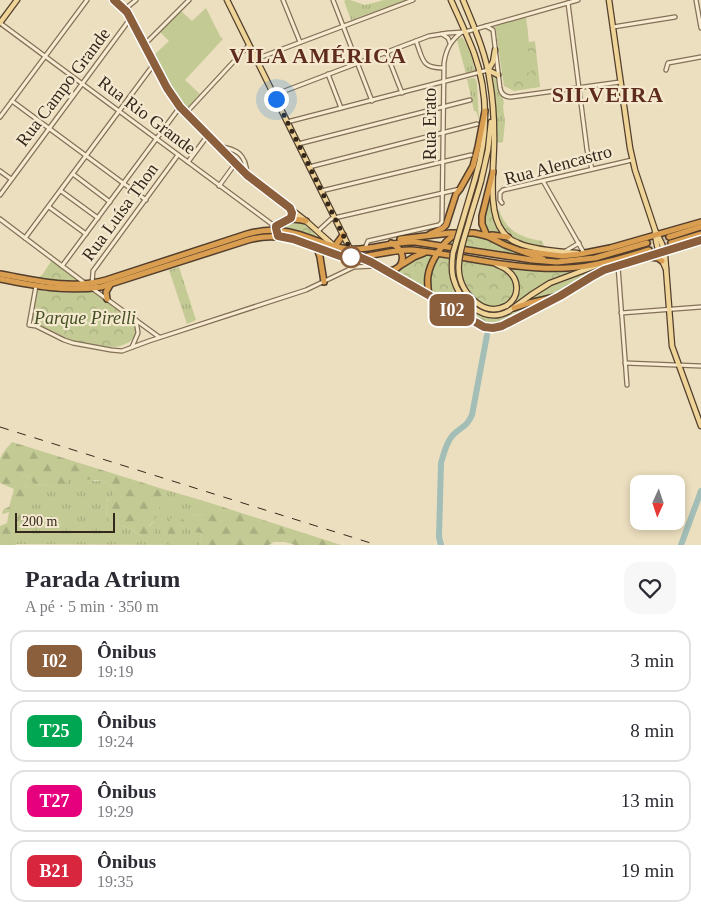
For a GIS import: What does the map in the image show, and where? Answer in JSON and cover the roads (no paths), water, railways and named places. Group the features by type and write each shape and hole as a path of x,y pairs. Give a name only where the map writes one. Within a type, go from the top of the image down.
{"highway":[{"path":"425,236 446,225 454,197 473,166 484,111"},
{"path":"487,236 482,224 482,216 494,172"},
{"path":"277,233 276,227 278,224 290,219 306,221"},
{"path":"522,251 562,256 576,255 610,248 656,233 671,231 701,222"},
{"path":"669,237 701,227"},
{"path":"0,274 54,283 90,285 110,285 248,240 277,233 340,256 359,257 412,250 530,267 557,269 604,263 648,247 567,262 524,259 414,242 391,243 350,249 294,233 258,231 90,285 58,289 0,279"},
{"path":"671,231 667,240 670,246 701,240"},
{"path":"428,296 431,265 442,246 450,237 458,233"},
{"path":"391,243 400,239 474,233 487,236 505,245 548,261"},
{"path":"350,249 359,257 376,265 476,324 488,328 502,326 560,296 599,272 662,251 701,234"},
{"path":"335,246 343,235"},
{"path":"487,236 508,237"},
{"path":"640,239 645,240 649,246 649,252 646,256"},
{"path":"391,243 401,250 401,265"},
{"path":"316,248 320,256 324,282"},
{"path":"388,272 396,269 416,255 428,252"},
{"path":"646,256 658,258 662,261"},
{"path":"107,299 107,290 110,285"},
{"path":"512,310 568,291"}],"main road":[{"path":"114,0 125,9 170,93 180,107 247,175 335,246"},
{"path":"227,0 350,249"},
{"path":"451,0 480,72 484,111 484,140 481,161 453,253 452,263 457,288 476,310 493,316 501,315 512,310 531,294 550,283 604,263"},
{"path":"463,0 482,45 488,70 494,135 492,202 499,227 508,237 522,245 564,252 587,252"},
{"path":"609,0 632,160 662,251 666,269 672,346 701,426"},
{"path":"0,23 14,1"},
{"path":"488,70 493,62 495,50"},
{"path":"488,70 498,75"},
{"path":"492,111 488,150 481,181 459,254 459,272 465,289 473,299 480,305 493,309 506,306 512,301 516,295 517,288 515,280 506,269 492,262"},
{"path":"290,208 292,215 290,219"},
{"path":"662,251 662,261 666,269"}],"street":[{"path":"0,117 87,0"},
{"path":"125,9 136,0"},
{"path":"144,45 189,0"},
{"path":"283,0 300,42"},
{"path":"333,0 372,101"},
{"path":"256,59 413,0"},
{"path":"274,95 429,36 476,29 578,0"},
{"path":"696,0 701,28"},
{"path":"568,3 587,150 592,169"},
{"path":"612,27 675,17"},
{"name":"Rua Campo Grande","path":"0,195 130,19"},
{"name":"Rua Rio Grande","path":"0,23 273,225 277,233"},
{"path":"486,26 492,30 500,90 508,97 620,82"},
{"path":"442,34 446,36 450,43 463,32"},
{"path":"416,41 426,64 432,68 444,68"},
{"name":"Rua Erato","path":"365,248 368,241 442,224 444,68 445,57 450,43"},
{"path":"186,113 249,45"},
{"path":"386,52 402,93"},
{"path":"666,70 666,65 669,62 701,57"},
{"path":"25,238 154,64"},
{"path":"287,122 488,70"},
{"path":"328,74 341,108"},
{"path":"12,100 146,200"},
{"path":"298,144 470,100"},
{"path":"62,266 180,107"},
{"path":"309,167 477,124"},
{"path":"188,162 208,135"},
{"path":"218,146 241,154 246,162 247,175"},
{"name":"Rua Luísa Thon","path":"90,285 93,271 178,155"},
{"path":"321,191 471,155"},
{"name":"Rua Alencastro","path":"502,203 500,193 503,190 632,160"},
{"path":"219,186 235,164"},
{"path":"0,171 11,179"},
{"path":"72,174 110,202"},
{"path":"543,181 578,243 587,252"},
{"path":"317,232 334,218 460,189"},
{"path":"60,190 98,218"},
{"path":"49,207 86,234"},
{"path":"1,221 160,337"},
{"path":"564,252 578,243"},
{"path":"36,286 29,325 36,326 73,343 122,351 306,290 356,267 376,265"},
{"path":"618,266 627,385"},
{"path":"622,313 701,307"},
{"path":"131,347 138,334 136,320"},
{"path":"625,363 701,366"}],"waterway":[{"path":"441,545 439,537 441,463 450,439 467,424 472,415 487,335"},
{"path":"681,545 701,491"}],"tunnel":[{"path":"647,243 669,237"},
{"path":"649,250 671,243"}],"railway":[{"path":"0,427 377,545"}],"district":[{"name":"VILA AMÉRICA","path":"318,55"},
{"name":"SILVEIRA","path":"608,94"}],"park label":[{"name":"Parque Pirelli","path":"85,318"}]}
